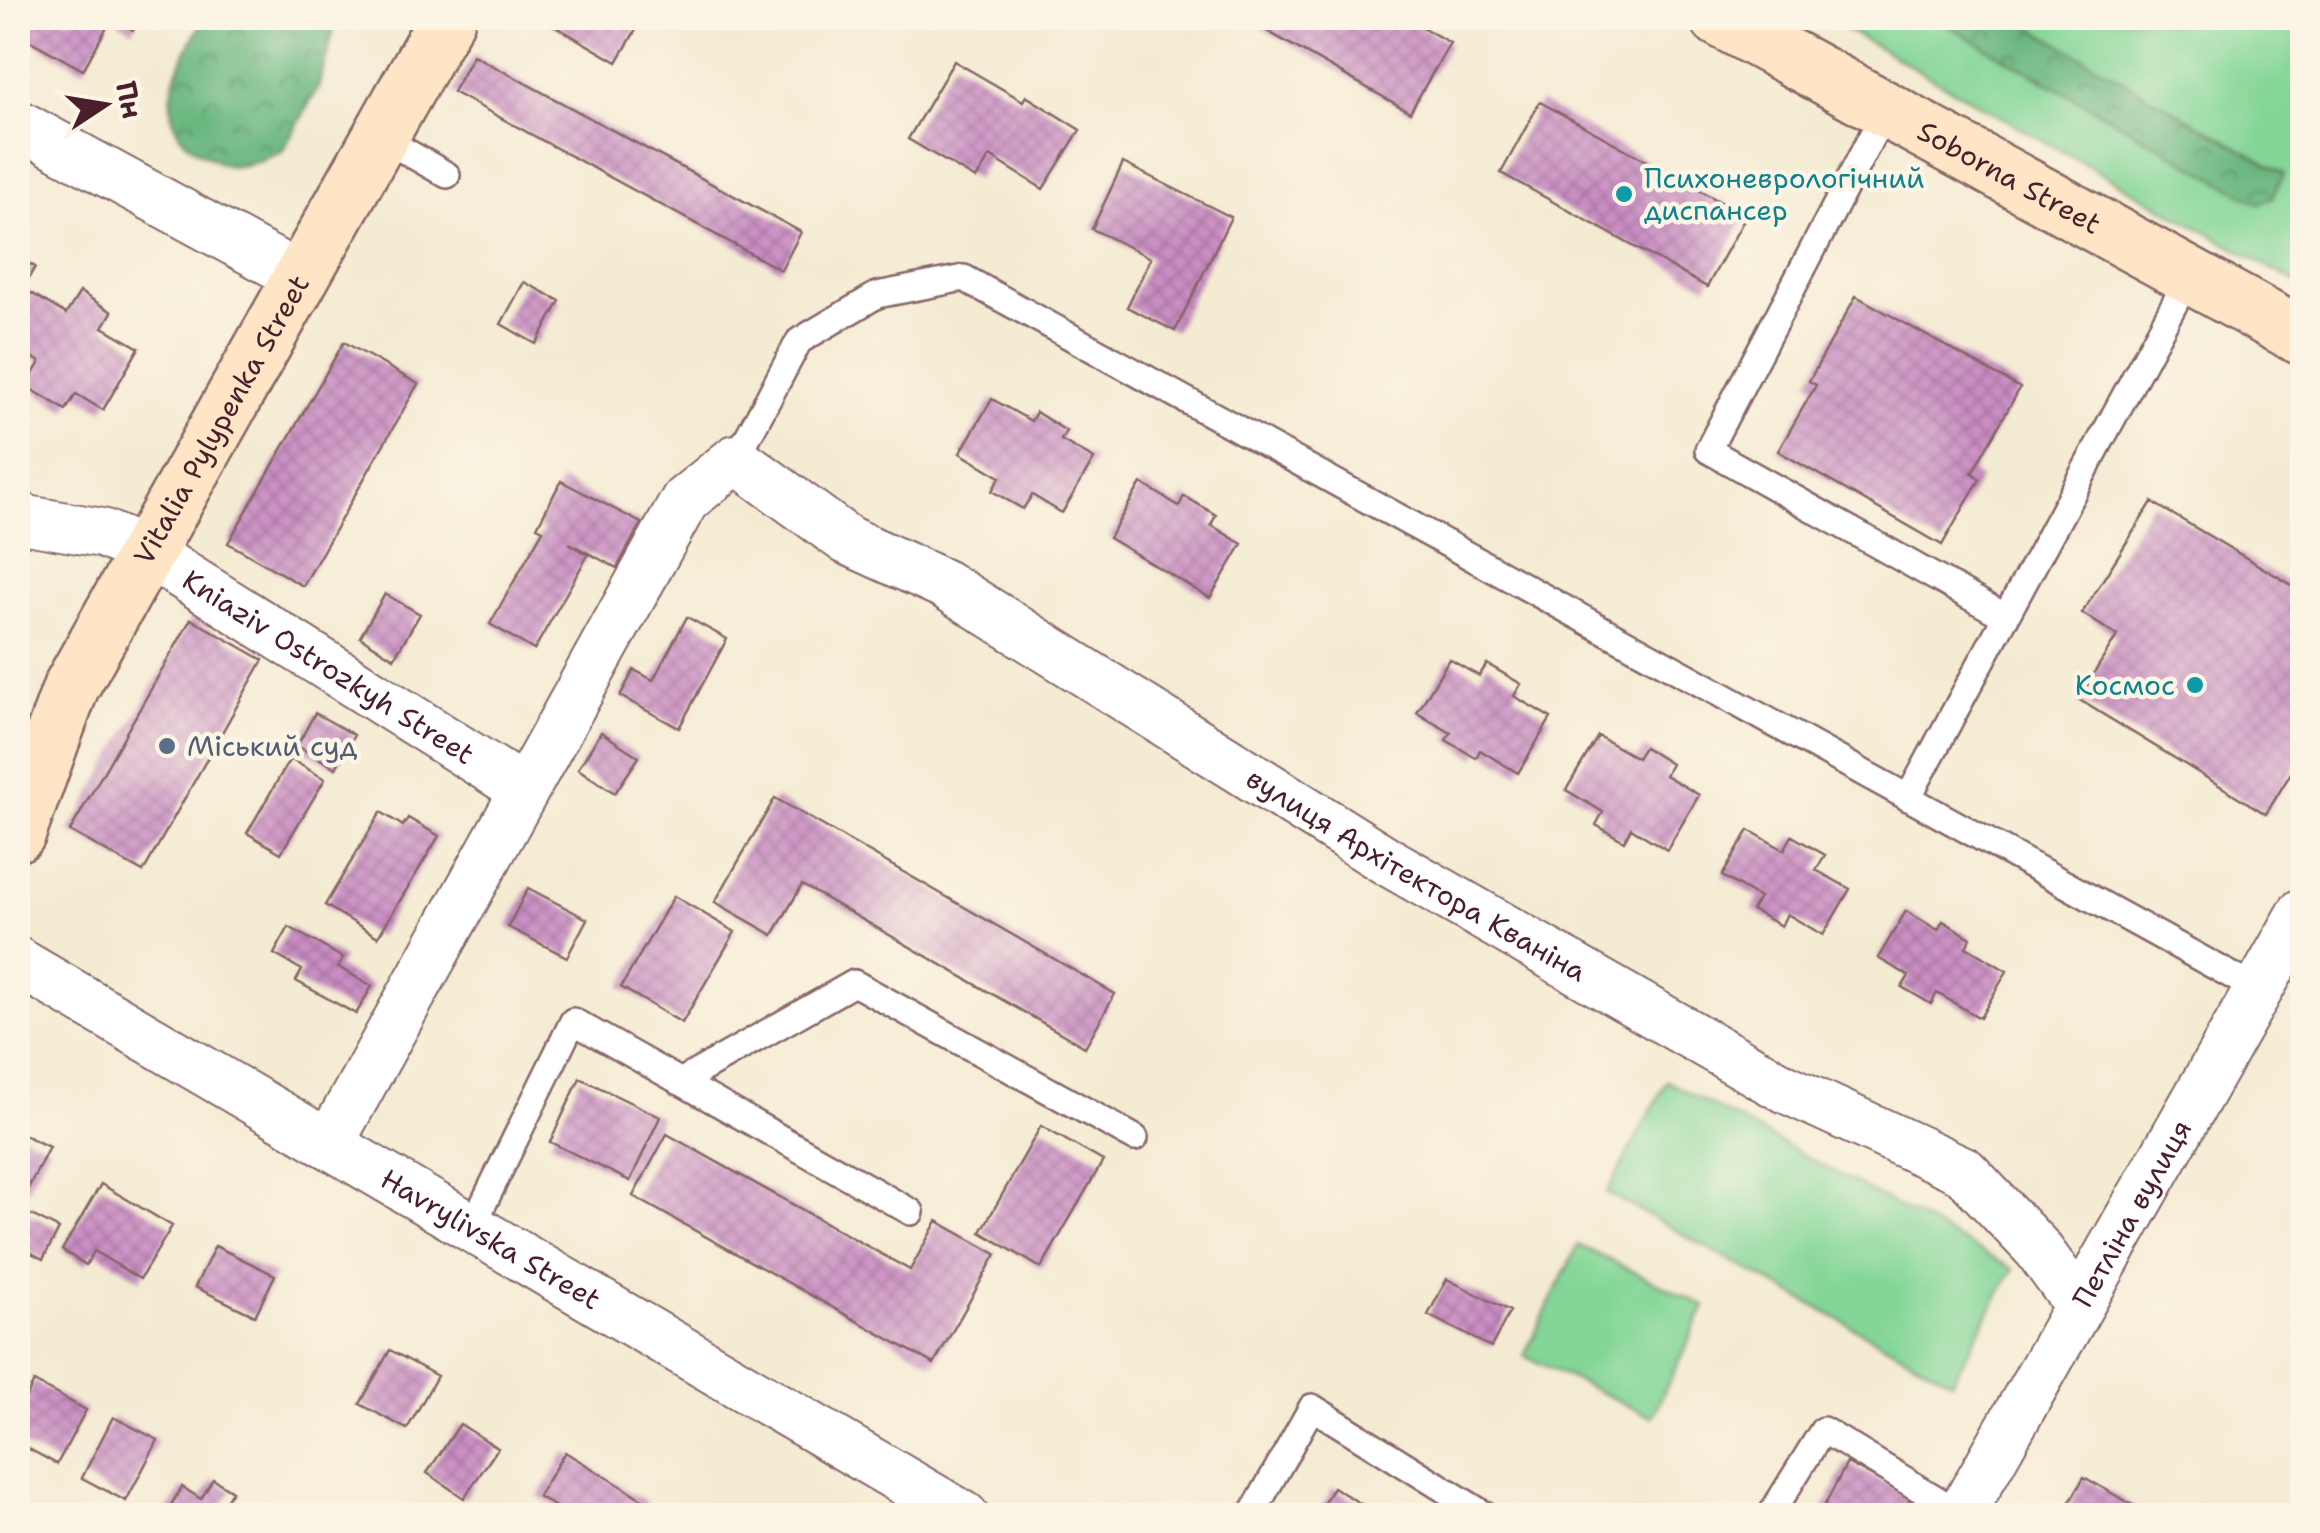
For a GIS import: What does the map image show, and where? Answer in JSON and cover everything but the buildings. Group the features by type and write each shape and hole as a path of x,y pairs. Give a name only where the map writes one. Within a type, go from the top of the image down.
{"street":[{"name":"Vitalia Pylypenka Street","path":"18,833 70,687 447,18"},
{"name":"Soborna Street","path":"1718,18 2302,336"},
{"path":"18,124 300,277"},
{"path":"329,1144 685,500 736,459"},
{"name":"вулиця Архітектора Кваніна","path":"736,459 847,540 944,584 1404,871 1780,1086 1964,1171 2038,1249 2078,1304"},
{"name":"Kniaziv Ostrozkyh Street","path":"18,515 27,520 102,533 146,552 524,790"},
{"name":"Петліна вулиця","path":"1960,1515 2302,913"},
{"name":"Havrylivska Street","path":"18,962 964,1516"}],"lane":[{"path":"1886,108 1708,450 2006,618"},
{"path":"379,136 447,175"},
{"path":"1908,798 2190,275"},
{"path":"736,459 800,341 877,294 964,278 2258,990"},
{"path":"680,1082 854,983 1135,1138"},
{"path":"472,1227 573,1021 911,1212"},
{"path":"1250,1516 1312,1407 1487,1516"},
{"path":"1770,1516 1823,1430 1960,1515"}],"green space":[{"path":"205,18 337,18 318,88 282,152 249,164 228,165 201,153 184,140 174,124 171,107 178,70"},
{"path":"1826,18 1935,18 2260,204 2272,197 2283,174 2015,18 2153,18 2171,24 2197,18 2302,18 2302,286"},
{"path":"1935,18 2015,18 2284,174 2272,197 2260,204"},
{"path":"1667,1081 2013,1269 1952,1381 1607,1193"},
{"path":"1578,1245 1705,1306 1652,1417 1524,1356"}],"place":[{"name":"Психоневрологічний диспансер","path":"1624,194"},
{"name":"Космос","path":"2195,685"},
{"name":"Міський суд","path":"167,746"}]}
